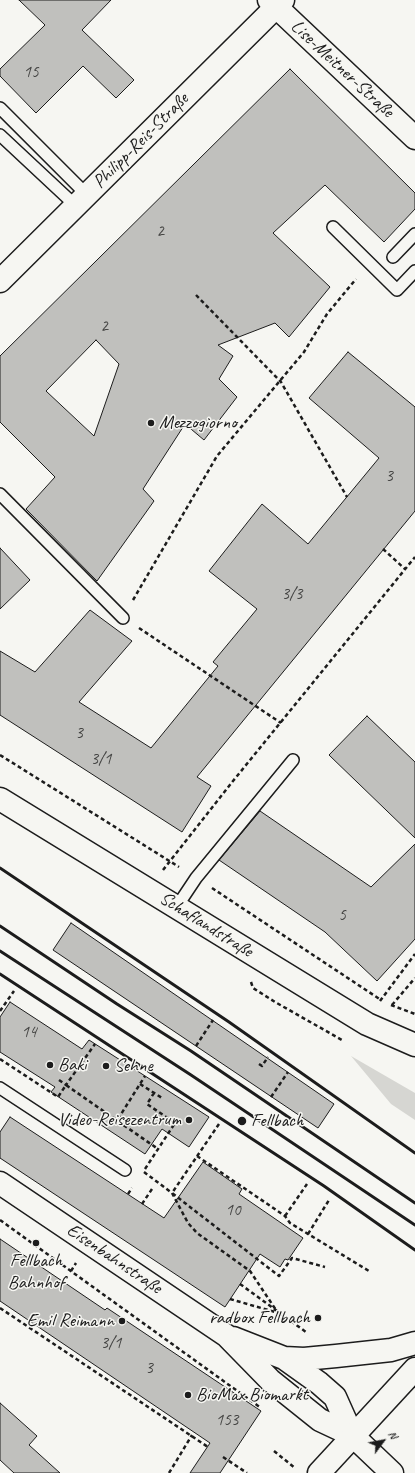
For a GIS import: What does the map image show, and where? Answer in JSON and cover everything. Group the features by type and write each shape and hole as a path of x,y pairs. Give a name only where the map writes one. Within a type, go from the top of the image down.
{"street":[{"name":"Lise-Meitner-Straße","path":"276,2 415,138"},
{"name":"Philipp-Reis-Straße","path":"0,281 81,201 276,2"},
{"name":"Schaflandstraße","path":"0,799 367,1024 415,1045"},
{"name":"Eisenbahnstraße","path":"0,1183 227,1336 270,1380 315,1416 352,1435"},
{"name":"Eisenbahnstraße","path":"227,1336 284,1358 335,1397 352,1435"},
{"path":"284,1358 304,1359 391,1350 415,1343"},
{"path":"319,1473 352,1435 415,1369"},
{"path":"352,1435 392,1473"}],"lane":[{"path":"0,108 81,201"},
{"path":"0,135 81,201"},
{"path":"333,227 397,290 415,272"},
{"path":"393,257 415,234"},
{"path":"0,494 123,618"},
{"path":"176,908 196,878 293,760"},
{"path":"0,1088 125,1170"}],"path":[{"path":"281,723 123,618 217,456 281,382 304,352 327,314 370,263"},
{"path":"196,295 281,382 347,497"},
{"path":"383,549 405,569"},
{"path":"170,861 233,781 405,569 415,559"},
{"path":"0,755 170,861 380,1000 415,1014"},
{"path":"380,1000 415,954"},
{"path":"392,1005 415,978"},
{"path":"252,988 335,1038"},
{"path":"0,1011 14,991"},
{"path":"272,1007 275,1002"},
{"path":"196,1046 213,1020"},
{"path":"0,1059 58,1098 95,1044"},
{"path":"259,1064 262,1066 268,1057"},
{"path":"271,1097 288,1072"},
{"path":"118,1119 145,1076"},
{"path":"59,1080 118,1119 158,1149"},
{"path":"140,1084 162,1098"},
{"path":"139,1178 175,1123 147,1104 154,1093"},
{"path":"172,1193 219,1124"},
{"path":"197,1156 285,1216 290,1223 369,1271"},
{"path":"125,1170 143,1171 280,1276 292,1258 325,1267"},
{"path":"128,1194 135,1184"},
{"path":"285,1216 307,1184"},
{"path":"142,1204 152,1189"},
{"path":"172,1193 188,1223 197,1233 250,1271 278,1313"},
{"path":"308,1234 330,1200"},
{"path":"0,1220 263,1409"},
{"path":"240,1284 278,1313 312,1336"},
{"path":"230,1299 278,1313"},
{"path":"0,1308 208,1447"},
{"path":"169,1473 192,1435"},
{"path":"274,1451 296,1468"},
{"path":"223,1457 247,1473"}],"shaded area":[{"path":"351,1056 415,1093 415,1120 391,1104"}],"building":[{"path":"19,0 111,0 82,30 134,80 116,98 83,66 36,113 0,76 0,69 45,25"},
{"path":"290,69 415,193 415,209 384,242 325,185 273,233 330,287 289,337 275,323 218,345 233,356 219,379 237,397 204,440 185,424 143,489 154,501 97,581 26,509 55,477 0,422 0,356","holes":["96,340 119,364 94,436 46,391"]},
{"path":"348,352 415,407 415,511 197,777 211,786 182,832 0,715 0,651 35,672 90,610 132,641 79,702 151,748 218,666 213,662 257,609 209,571 262,504 308,544 379,458 309,398"},
{"path":"0,548 30,580 0,609"},
{"path":"367,716 415,762 415,838 329,755"},
{"path":"260,811 371,887 415,844 415,939 377,981 325,932 219,860"},
{"path":"71,923 334,1104 318,1128 53,950"},
{"path":"10,1002 82,1049 89,1040 209,1117 189,1147 162,1129 145,1154 51,1092 55,1087 0,1052 0,1017"},
{"path":"10,1117 164,1218 203,1162 242,1189 239,1194 303,1238 288,1260 285,1259 280,1267 260,1254 225,1307 0,1158 0,1132"},
{"path":"0,1239 105,1310 107,1308 261,1411 220,1473 190,1473 210,1443 0,1301"},
{"path":"0,1403 37,1436 29,1445 60,1473 14,1473 0,1460"}],"railway":[{"path":"0,868 229,1022 415,1153"},
{"path":"0,926 191,1051 415,1203"},
{"path":"0,951 191,1075 415,1225"},
{"path":"0,974 324,1186 415,1250"}],"place":[{"name":"Mezzogiorno","path":"151,423"},
{"name":"Baki","path":"50,1065"},
{"name":"Sehne","path":"106,1066"},
{"name":"Video-Reisezentrum","path":"189,1120"},
{"name":"Fellbach","path":"242,1121"},
{"name":"Fellbach Bahnhof","path":"36,1243"},
{"name":"radbox Fellbach","path":"318,1318"},
{"name":"Emil Reimann","path":"122,1321"},
{"name":"BioMax Biomarkt","path":"188,1395"}]}
